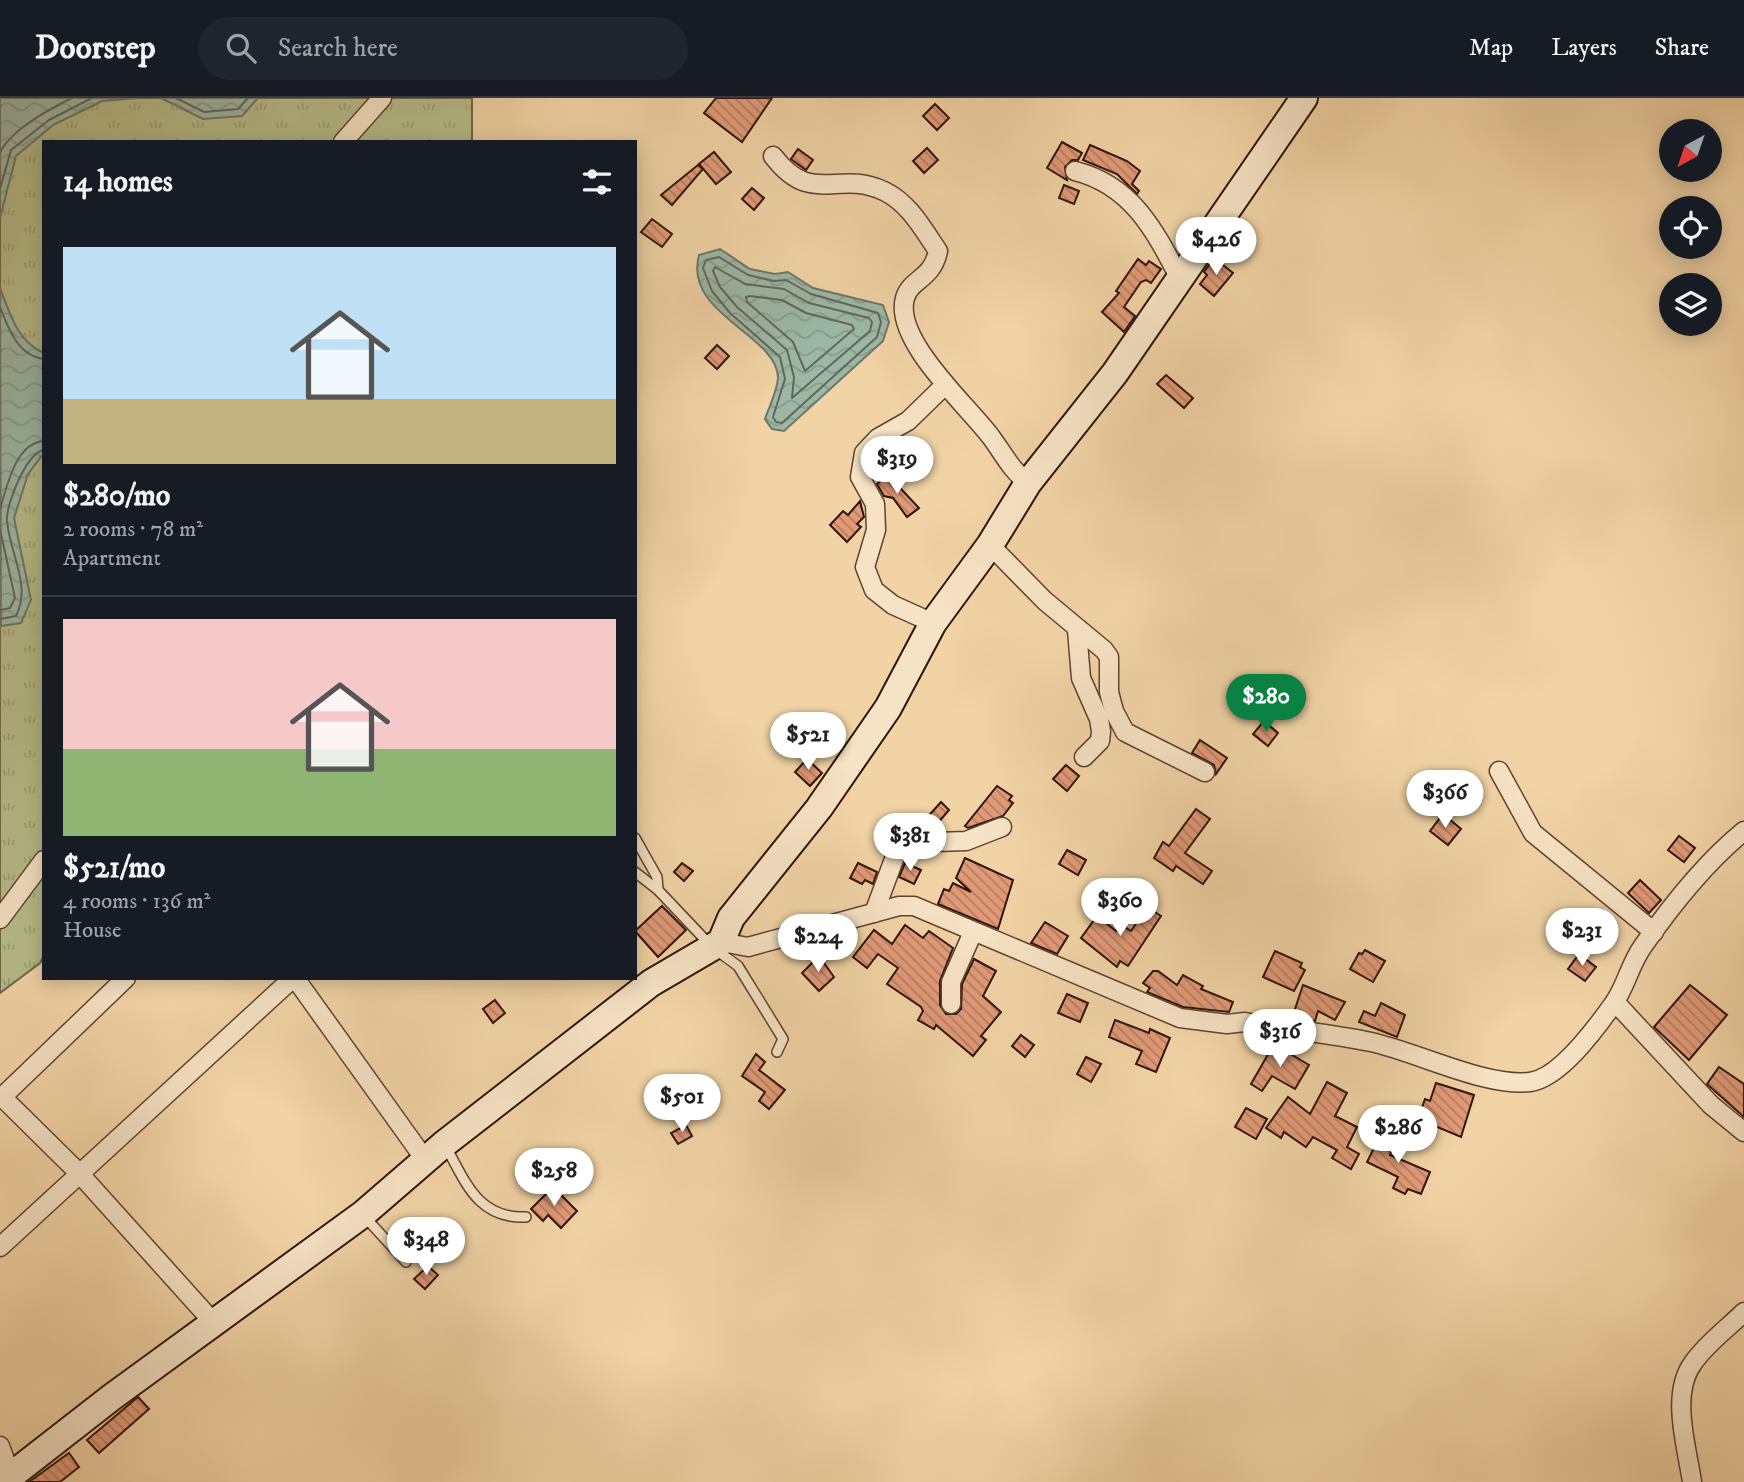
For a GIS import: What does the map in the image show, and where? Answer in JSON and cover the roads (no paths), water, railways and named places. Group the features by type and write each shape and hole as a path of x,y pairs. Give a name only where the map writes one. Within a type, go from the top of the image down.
{"street":[{"path":"345,140 382,98"},
{"path":"0,1446 9,1480 213,1322 363,1214 435,1152 651,984 717,944 731,918 819,808 888,708 933,623 990,545 1028,483 1115,373 1304,98"},
{"path":"773,156 793,178 806,185 867,185 887,192 909,209 938,251 935,264 928,275 905,296 904,309 921,352 945,385 991,437 1014,472 1028,483"},
{"path":"1075,171 1109,183 1138,208 1150,221 1180,276"},
{"path":"933,623 893,605 874,590 865,567 876,530 876,504 860,477 864,453 878,438 908,421 945,385"},
{"path":"990,545 1077,630 1110,657 1109,692 1114,711 1125,732 1205,772"},
{"path":"1077,630 1081,678 1101,731 1100,741 1084,757"},
{"path":"1499,771 1533,833 1654,932"},
{"path":"874,913 896,854 906,843 966,841 1002,827"},
{"path":"717,944 748,947 900,906 914,906 1180,1018 1227,1024 1245,1022 1370,1042 1513,1082 1533,1082 1559,1068 1615,1002 1638,954 1654,932 1720,851 1744,831"},
{"path":"0,919 42,863"},
{"path":"951,1004 951,982 973,932"},
{"path":"124,980 1,1098 79,1173 213,1322"},
{"path":"0,1247 292,980"},
{"path":"296,980 435,1152"},
{"path":"1615,1002 1711,1105 1744,1132"},
{"path":"1692,1482 1681,1401 1685,1377 1693,1361 1744,1312"}],"lane":[{"path":"637,842 657,877 658,890"},
{"path":"637,874 738,966 771,1014 783,1039 777,1052"},
{"path":"435,1152 487,1209 505,1218 526,1217"},
{"path":"363,1214 406,1262"}],"water":[{"path":"0,98 138,98 102,101 53,125 16,156 0,218"},
{"path":"161,98 258,98 242,116 203,119"},
{"path":"720,249 750,269 775,274 788,272 813,288 883,305 889,322 883,341 784,431 772,429 765,419 778,382 773,362 763,348 716,308 704,293 698,275 699,255"},
{"path":"0,288 21,334 42,352 42,456 28,474 14,518 31,600 21,623 1,626"}]}
